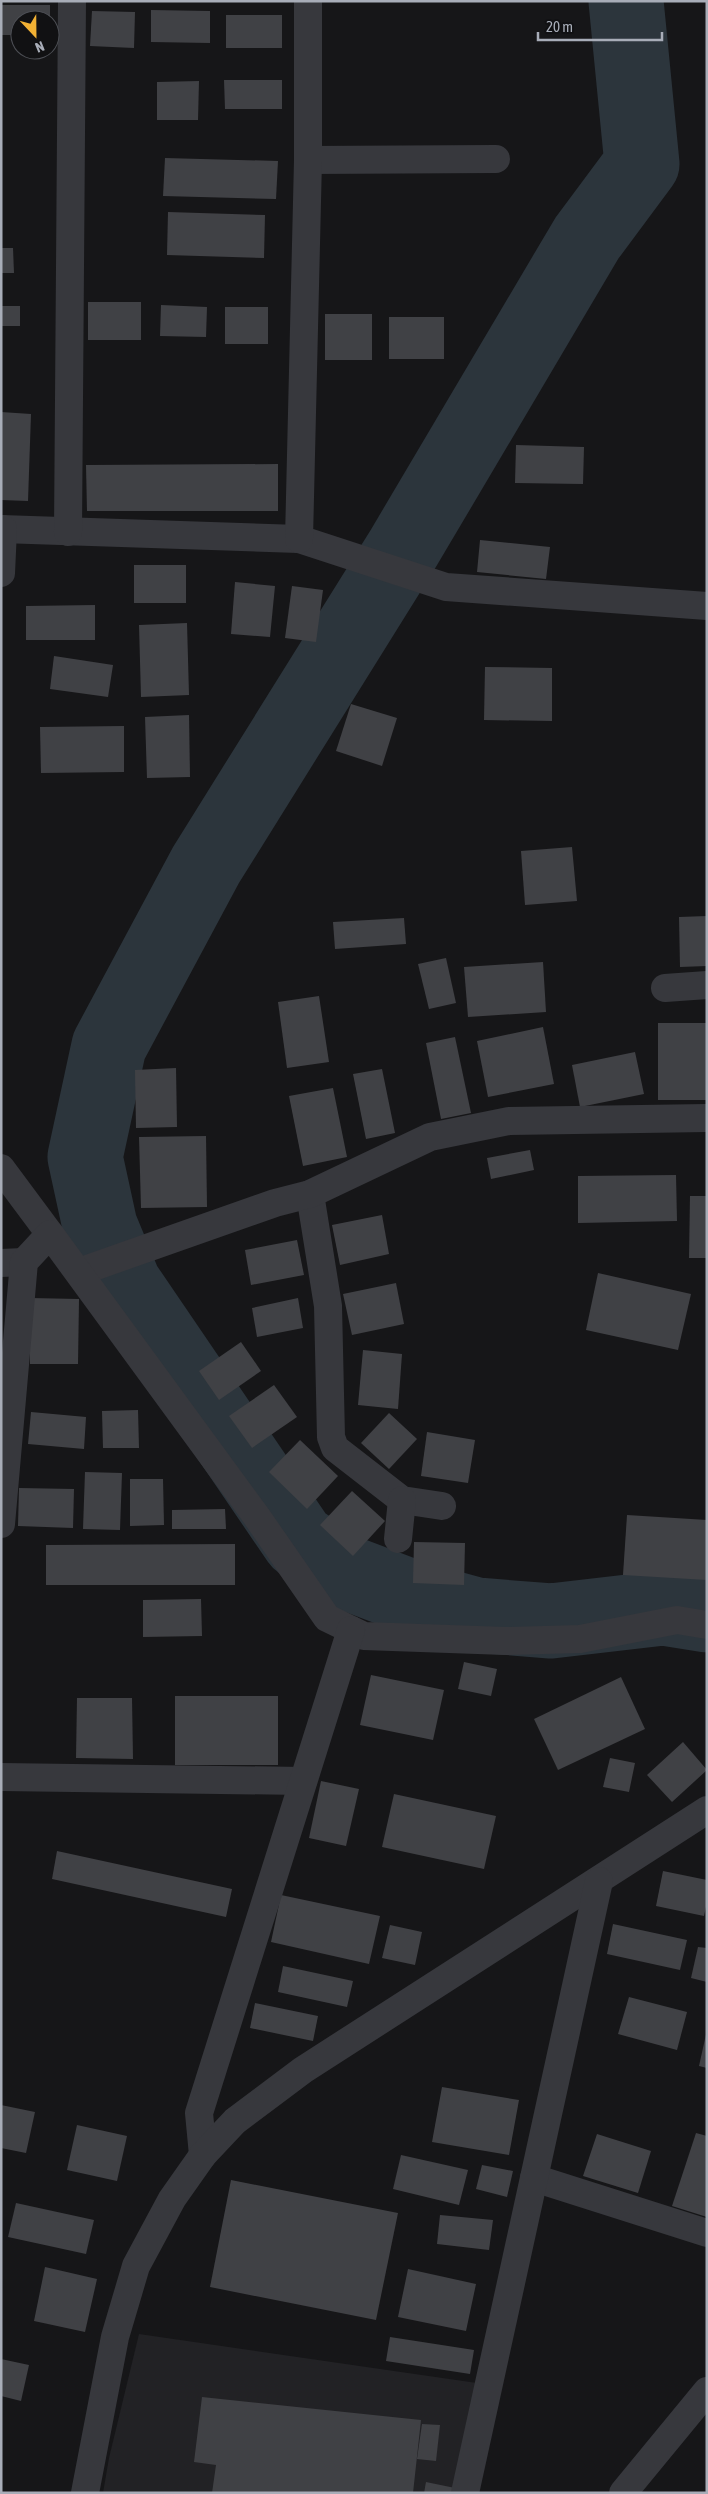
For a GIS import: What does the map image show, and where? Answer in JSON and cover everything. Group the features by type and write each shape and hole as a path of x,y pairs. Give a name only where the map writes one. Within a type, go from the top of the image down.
{"street":[{"path":"68,532 72,1"},
{"path":"299,539 308,160 308,1"},
{"path":"308,160 496,159"},
{"path":"1,573 2,529 299,539 446,587 707,606"},
{"path":"666,988 707,985"},
{"path":"80,1272 275,1203 310,1194 430,1137 509,1121 707,1118"},
{"path":"1,1168 80,1272 252,1509 327,1618 364,1636 516,1641 580,1640 677,1620 707,1625"},
{"path":"310,1194 328,1306 317,1356 331,1437 335,1448 402,1500 442,1506"},
{"path":"1,1524 13,1262 50,1234"},
{"path":"398,1538 402,1500"},
{"path":"203,2156 198,2113 351,1630"},
{"path":"1,1776 304,1781"},
{"path":"85,2493 115,2337 136,2266 172,2199 203,2156 235,2121 303,2070 707,1810"},
{"path":"465,2493 599,1881"},
{"path":"534,2178 707,2233"},
{"path":"623,2493 707,2391"}],"shaded area":[{"path":"139,2334 477,2383 455,2493 103,2493 109,2458"}],"building":[{"path":"1,5 50,5 50,10 10,10 10,35 1,35"},
{"path":"151,10 210,11 210,43 151,42"},
{"path":"92,11 135,12 134,48 90,46"},
{"path":"226,15 282,15 282,48 226,48"},
{"path":"224,80 282,80 282,109 225,109"},
{"path":"199,81 198,120 157,120 157,82"},
{"path":"165,158 278,161 276,199 163,196"},
{"path":"168,212 265,215 264,258 167,255"},
{"path":"1,248 13,248 14,273 1,273"},
{"path":"88,302 141,302 141,340 88,340"},
{"path":"161,305 207,307 206,337 160,336"},
{"path":"1,306 20,306 20,326 1,326"},
{"path":"225,307 268,307 268,344 225,344"},
{"path":"325,314 372,314 372,360 325,360"},
{"path":"389,317 444,317 444,359 389,359"},
{"path":"1,412 31,414 28,501 1,500"},
{"path":"516,445 584,447 583,484 515,483"},
{"path":"278,464 278,511 87,511 86,465"},
{"path":"480,540 550,547 546,579 477,572"},
{"path":"134,565 186,565 186,603 134,603"},
{"path":"235,582 275,586 270,637 231,634"},
{"path":"292,586 323,590 316,642 285,638"},
{"path":"95,605 95,640 26,640 26,606"},
{"path":"187,623 189,695 141,697 139,625"},
{"path":"54,656 113,665 108,697 50,689"},
{"path":"485,667 552,668 552,721 484,720"},
{"path":"351,704 397,718 382,766 336,751"},
{"path":"189,715 190,777 147,778 145,717"},
{"path":"124,726 124,772 41,773 40,727"},
{"path":"572,847 577,901 525,905 521,851"},
{"path":"707,916 707,966 680,967 679,917"},
{"path":"404,918 406,944 335,949 333,922"},
{"path":"446,958 456,1003 429,1009 418,964"},
{"path":"543,962 546,1012 468,1017 464,967"},
{"path":"319,996 329,1062 287,1068 278,1002"},
{"path":"658,1023 707,1023 707,1100 658,1100"},
{"path":"543,1027 554,1084 488,1097 477,1041"},
{"path":"455,1037 471,1113 441,1119 426,1043"},
{"path":"635,1052 644,1094 580,1107 572,1065"},
{"path":"176,1068 177,1127 136,1128 135,1070"},
{"path":"382,1069 395,1133 366,1139 353,1074"},
{"path":"333,1088 347,1157 303,1166 289,1096"},
{"path":"206,1136 207,1207 141,1208 139,1137"},
{"path":"530,1150 534,1170 491,1179 487,1158"},
{"path":"676,1175 677,1221 578,1223 578,1176"},
{"path":"690,1196 707,1196 707,1258 689,1258"},
{"path":"382,1215 389,1254 340,1265 332,1225"},
{"path":"297,1240 304,1275 251,1285 245,1250"},
{"path":"598,1273 691,1294 678,1350 586,1330"},
{"path":"396,1283 404,1324 352,1335 343,1294"},
{"path":"30,1298 79,1299 78,1364 30,1364"},
{"path":"298,1298 303,1328 257,1337 252,1308"},
{"path":"241,1342 261,1371 219,1400 199,1371"},
{"path":"363,1350 402,1354 398,1409 358,1405"},
{"path":"274,1385 297,1417 252,1448 229,1416"},
{"path":"138,1410 139,1448 103,1448 102,1411"},
{"path":"31,1412 86,1417 84,1449 28,1444"},
{"path":"389,1413 417,1439 389,1469 361,1443"},
{"path":"427,1432 475,1440 468,1483 421,1476"},
{"path":"300,1440 338,1476 307,1509 269,1472"},
{"path":"85,1472 122,1473 120,1530 83,1529"},
{"path":"130,1479 163,1479 164,1525 130,1526"},
{"path":"19,1488 74,1489 73,1528 18,1526"},
{"path":"352,1491 385,1521 353,1556 320,1525"},
{"path":"225,1509 226,1529 172,1529 172,1510"},
{"path":"627,1515 707,1520 707,1580 623,1575"},
{"path":"414,1542 465,1543 464,1585 413,1583"},
{"path":"235,1544 235,1585 46,1585 46,1545"},
{"path":"201,1599 202,1636 143,1637 143,1600"},
{"path":"464,1662 497,1669 491,1696 458,1689"},
{"path":"371,1675 444,1690 433,1740 360,1725"},
{"path":"621,1677 645,1729 558,1770 534,1719"},
{"path":"175,1696 278,1696 278,1765 175,1765"},
{"path":"77,1698 132,1698 133,1759 76,1758"},
{"path":"683,1742 707,1770 672,1802 647,1775"},
{"path":"610,1758 635,1763 629,1792 603,1787"},
{"path":"321,1781 359,1789 346,1846 309,1838"},
{"path":"394,1794 496,1816 484,1869 382,1847"},
{"path":"57,1851 232,1889 226,1917 52,1879"},
{"path":"663,1871 707,1880 707,1902 704,1916 656,1906"},
{"path":"281,1895 380,1916 369,1964 271,1942"},
{"path":"613,1924 687,1940 680,1970 607,1954"},
{"path":"390,1925 422,1932 415,1965 382,1958"},
{"path":"698,1947 707,1948 707,1982 691,1978"},
{"path":"283,1966 353,1981 347,2007 278,1992"},
{"path":"629,1997 687,2012 677,2050 618,2034"},
{"path":"255,2003 318,2016 313,2041 250,2028"},
{"path":"707,2030 707,2068 699,2066"},
{"path":"442,2087 519,2100 509,2155 432,2142"},
{"path":"1,2105 35,2112 26,2153 1,2148"},
{"path":"77,2125 127,2136 117,2181 67,2170"},
{"path":"696,2133 707,2136 707,2217 672,2206"},
{"path":"597,2134 651,2151 638,2193 583,2176"},
{"path":"401,2155 468,2170 459,2205 393,2189"},
{"path":"482,2165 513,2171 507,2197 476,2189"},
{"path":"231,2180 398,2213 376,2320 210,2287"},
{"path":"16,2203 94,2220 86,2254 8,2237"},
{"path":"440,2215 493,2220 489,2250 437,2244"},
{"path":"45,2267 97,2279 85,2332 34,2321"},
{"path":"408,2269 476,2284 466,2331 398,2317"},
{"path":"390,2337 474,2350 470,2374 386,2361"},
{"path":"1,2359 29,2365 21,2401 1,2396"},
{"path":"202,2397 421,2420 413,2493 212,2493 216,2465 194,2462"},
{"path":"422,2424 440,2425 436,2461 417,2459"},
{"path":"426,2482 455,2488 454,2493 424,2493"}],"waterway":[{"path":"626,1 642,164 587,238 403,549 206,865 109,1046 85,1157 100,1226 124,1284 299,1541 348,1573 414,1598 476,1615 551,1621 663,1608 707,1615"}]}
